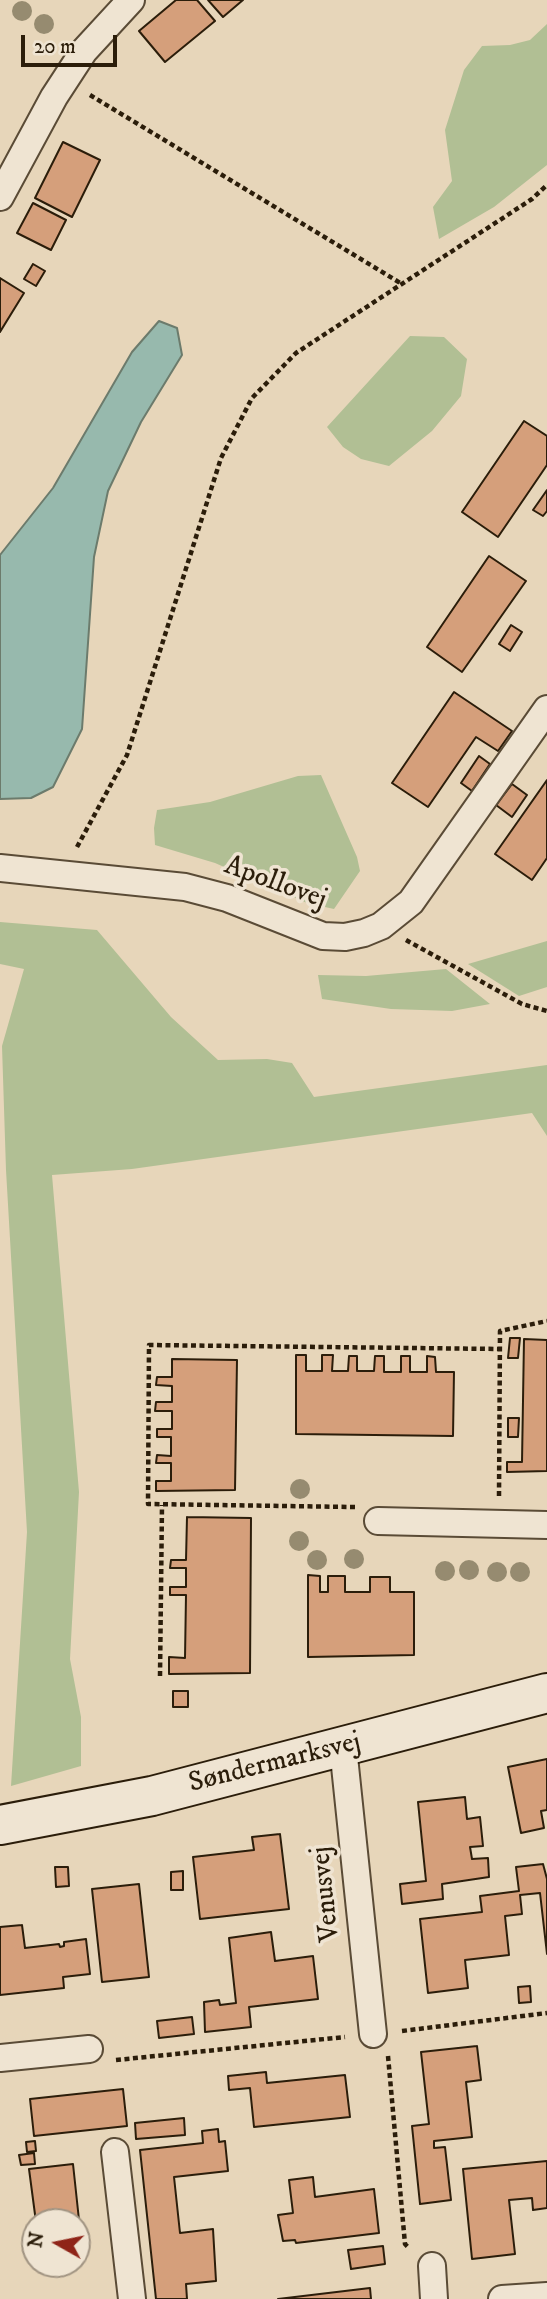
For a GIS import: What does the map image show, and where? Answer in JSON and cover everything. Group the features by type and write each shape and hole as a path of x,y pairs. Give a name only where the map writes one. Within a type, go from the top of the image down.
{"street":[{"path":"0,197 84,51 131,0"},
{"name":"Apollovej","path":"0,868 185,887 227,898 323,936 345,937 381,926 411,902 547,709"},
{"path":"378,1521 547,1525"},
{"name":"Søndermarksvej","path":"0,1825 152,1796 547,1693"},
{"name":"Venusvej","path":"342,1747 373,2034"},
{"path":"0,2058 89,2049"},
{"path":"115,2152 132,2299"},
{"path":"432,2266 434,2299"},
{"path":"502,2299 547,2296"}],"path":[{"path":"65,80 402,284"},
{"path":"63,873 127,755 220,458 252,398 296,353 532,199 547,185"},
{"path":"381,926 522,1004 547,1012"},
{"path":"499,1524 500,1331 547,1321"},
{"path":"378,1521 367,1507 148,1504 149,1345 500,1349"},
{"path":"160,1676 162,1504"},
{"path":"89,2049 101,2061 373,2034 547,2013"},
{"path":"373,2034 387,2045 405,2244 432,2266"}],"green space":[{"path":"547,24 547,165 494,207 439,239 433,207 452,181 445,130 464,70 482,46 510,45 530,40"},
{"path":"410,336 444,337 467,359 461,396 432,431 389,466 361,459 343,447 327,427"},
{"path":"321,775 357,857 360,871 334,909 307,903 215,863 155,845 157,810 210,802 298,776"},
{"path":"0,922 97,930 171,1017 218,1060 267,1059 292,1063 314,1097 547,1065 547,1136 532,1113 132,1169 52,1175 79,1492 70,1659 81,1717 81,1766 11,1786 27,1532 6,1170 2,1046 24,969 0,964"},
{"path":"547,941 547,987 519,996 468,964"},
{"path":"446,969 490,1004 452,1011 391,1009 322,999 318,975 366,976"}],"water":[{"path":"159,321 177,328 182,355 141,422 108,491 94,557 82,729 53,787 31,798 0,799 0,555 53,488 132,352"}],"building":[{"path":"176,0 197,0 215,21 165,62 139,31"},
{"path":"208,0 243,0 223,17"},
{"path":"63,142 100,160 72,217 35,198"},
{"path":"33,203 66,220 51,250 17,233"},
{"path":"33,264 45,271 36,286 24,279"},
{"path":"0,278 24,293 0,332"},
{"path":"524,421 547,436 547,465 498,537 462,512"},
{"path":"547,490 547,511 543,516 533,510"},
{"path":"489,556 526,581 462,672 427,647"},
{"path":"511,625 522,632 510,651 499,644"},
{"path":"454,692 512,731 498,751 476,737 428,807 392,783"},
{"path":"479,756 490,764 472,791 461,783"},
{"path":"547,780 547,858 532,880 495,854"},
{"path":"512,784 527,795 512,817 496,805"},
{"path":"510,1338 520,1338 518,1358 508,1358"},
{"path":"524,1339 547,1340 547,1471 507,1472 507,1462 522,1462"},
{"path":"296,1355 306,1355 306,1371 322,1371 322,1355 333,1355 332,1371 348,1371 349,1356 357,1356 357,1371 374,1371 375,1356 384,1356 384,1372 401,1372 401,1356 410,1356 410,1372 427,1372 427,1356 435,1357 436,1372 454,1372 453,1436 296,1434"},
{"path":"172,1359 237,1360 235,1490 156,1491 156,1481 171,1481 171,1463 156,1463 157,1455 171,1456 171,1437 157,1437 157,1429 172,1429 172,1411 155,1411 156,1402 172,1402 172,1386 156,1385 157,1377 172,1377"},
{"path":"508,1418 519,1418 518,1437 508,1437"},
{"path":"187,1517 251,1518 250,1673 169,1674 169,1657 185,1658 186,1595 170,1595 170,1587 186,1587 186,1568 170,1568 171,1560 186,1560"},
{"path":"308,1575 320,1576 320,1592 328,1592 328,1576 345,1576 345,1592 370,1592 370,1577 390,1577 390,1592 414,1592 414,1655 308,1657"},
{"path":"173,1691 188,1691 188,1707 173,1707"},
{"path":"547,1759 547,1810 541,1811 544,1828 521,1833 508,1767"},
{"path":"465,1797 467,1819 480,1817 483,1846 470,1847 472,1859 488,1858 489,1877 442,1884 443,1899 402,1904 400,1884 426,1881 418,1802"},
{"path":"280,1834 289,1909 200,1919 193,1857 254,1850 252,1837"},
{"path":"543,1864 547,1879 547,1954 540,1893 520,1895 522,1914 505,1916 509,1955 465,1960 468,1988 428,1993 420,1919 482,1912 480,1896 519,1891 516,1867"},
{"path":"55,1867 68,1867 69,1886 56,1887"},
{"path":"183,1871 183,1890 171,1890 171,1872"},
{"path":"139,1884 149,1977 102,1982 92,1889"},
{"path":"22,1925 25,1948 59,1944 60,1947 64,1946 64,1942 86,1939 90,1974 63,1977 64,1988 0,1995 0,1927"},
{"path":"271,1932 275,1961 313,1956 318,1999 249,2007 251,2027 205,2032 204,2002 219,2000 220,2005 236,2003 229,1938"},
{"path":"530,1986 531,2002 519,2003 518,1987"},
{"path":"192,2017 194,2034 159,2038 157,2021"},
{"path":"477,2046 481,2080 466,2082 472,2137 434,2141 434,2148 445,2147 451,2200 420,2204 412,2126 429,2124 421,2052"},
{"path":"266,2072 267,2083 345,2075 350,2117 254,2127 250,2088 229,2090 228,2076"},
{"path":"123,2089 127,2126 34,2136 30,2099"},
{"path":"184,2118 185,2135 136,2139 135,2123"},
{"path":"218,2129 219,2142 225,2141 228,2171 174,2177 180,2233 213,2229 216,2281 186,2284 187,2299 156,2299 140,2150 203,2143 202,2131"},
{"path":"35,2141 36,2151 27,2152 26,2142"},
{"path":"34,2153 35,2164 21,2165 19,2155"},
{"path":"547,2161 547,2208 533,2210 532,2198 509,2200 515,2254 472,2259 463,2169"},
{"path":"73,2164 78,2208 34,2208 29,2169"},
{"path":"313,2177 315,2197 374,2189 379,2233 296,2243 295,2240 283,2241 278,2215 293,2213 289,2180"},
{"path":"383,2246 385,2264 351,2269 348,2250"},
{"path":"370,2288 371,2299 278,2299"}]}
